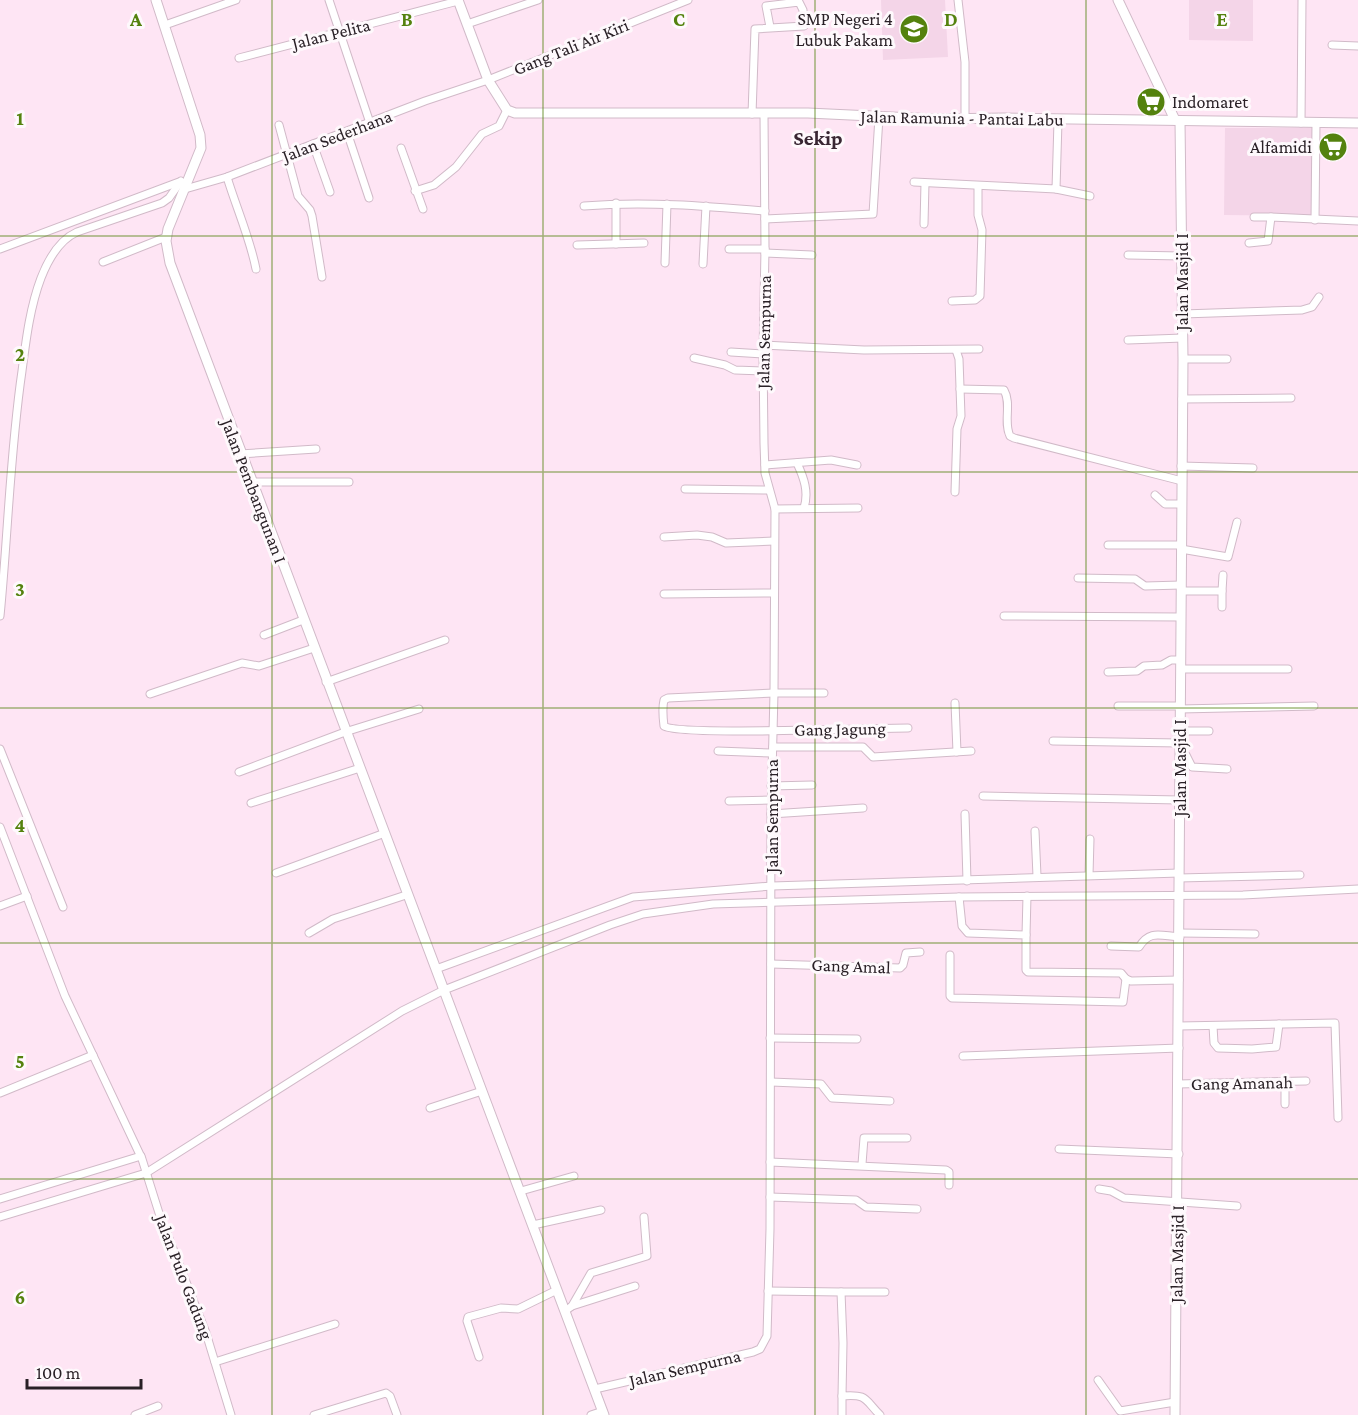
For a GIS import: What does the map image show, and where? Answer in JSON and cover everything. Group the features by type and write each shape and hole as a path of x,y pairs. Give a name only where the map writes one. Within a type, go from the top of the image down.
{"main road":[{"path":"156,0 200,135 200,154 185,183 166,237"},
{"path":"458,0 488,80 507,110"},
{"path":"1118,0 1178,120"},
{"name":"Jalan Ramunia - Pantai Labu","path":"507,110 515,113 807,113 1058,121 1358,123"},
{"name":"Jalan Masjid I","path":"1175,1415 1179,1154 1183,359 1178,120"},
{"name":"Jalan Pembangunan I","path":"166,237 166,251 170,263 240,454 557,1290 568,1309 603,1413"}],"street":[{"path":"165,25 236,0"},
{"path":"329,0 370,123"},
{"name":"Jalan Pelita","path":"239,58 458,0"},
{"path":"467,24 538,0"},
{"name":"Gang Tali Air Kiri","path":"488,80 688,0"},
{"path":"958,0 965,62 965,119"},
{"path":"1301,123 1302,0"},
{"path":"752,114 754,32 756,28 804,26 802,7 799,2 766,6 770,27"},
{"path":"1332,45 1358,46"},
{"name":"Jalan Sederhana","path":"0,249 185,183 227,177 488,80"},
{"path":"415,191 434,185 456,167 482,134 499,126 507,110"},
{"name":"Jalan Sempurna","path":"595,1389 753,1352 760,1349 767,1336 775,509 768,490 765,465 764,114"},
{"path":"765,219 873,214 879,117"},
{"path":"1056,189 1058,121"},
{"path":"1315,220 1316,123"},
{"path":"279,125 298,196 310,210 312,216 322,278"},
{"path":"347,132 369,198"},
{"path":"313,144 330,192"},
{"path":"401,148 423,209"},
{"path":"227,177 240,221 251,246 256,269"},
{"path":"914,182 1056,189 1090,196"},
{"path":"0,616 18,393 41,279 53,254 67,237 162,203 185,183"},
{"path":"924,224 925,183"},
{"path":"952,301 975,300 981,292 982,230 978,215 978,186"},
{"path":"584,206 616,203 667,204 765,211"},
{"path":"616,203 616,244"},
{"path":"665,264 667,204"},
{"path":"703,264 706,207"},
{"path":"1254,217 1358,221"},
{"path":"1249,243 1269,241 1271,218"},
{"path":"103,262 166,237"},
{"path":"577,245 644,243"},
{"path":"729,249 812,255"},
{"path":"1128,255 1182,256"},
{"path":"1183,314 1302,310 1312,307 1319,297"},
{"path":"1128,340 1183,338"},
{"path":"763,345 864,351 979,349"},
{"path":"955,492 957,429 961,416 959,359 956,350"},
{"path":"731,352 763,354"},
{"path":"694,358 725,365 735,370 763,371"},
{"path":"1183,359 1227,359"},
{"path":"960,389 1004,390 1007,400 1007,428 1010,436 1014,438 1182,481"},
{"path":"1182,399 1291,398"},
{"path":"240,454 316,449"},
{"path":"765,465 831,460 857,465"},
{"path":"797,463 807,492 804,508"},
{"path":"1181,466 1253,468"},
{"path":"251,482 349,482"},
{"path":"685,489 768,490"},
{"path":"1155,495 1165,504 1181,504"},
{"path":"775,509 858,508"},
{"path":"1108,545 1181,547 1227,557 1231,552 1237,522"},
{"path":"664,537 697,535 712,537 726,543 774,541"},
{"path":"1222,607 1223,574"},
{"path":"1078,578 1135,579 1145,586 1222,591"},
{"path":"664,594 774,593"},
{"path":"1004,616 1181,617"},
{"path":"264,635 303,620"},
{"path":"326,682 445,640"},
{"path":"150,694 242,663 259,666 314,648"},
{"path":"1108,672 1137,671 1144,666 1162,665 1171,660 1181,665 1288,669"},
{"path":"774,693 824,693"},
{"name":"Gang Jagung","path":"774,693 668,698 664,700 663,706 664,726 668,729 772,731 908,728"},
{"path":"955,703 957,752"},
{"path":"1118,706 1314,705"},
{"path":"239,772 345,732 419,709"},
{"path":"1180,731 1209,731"},
{"path":"1053,741 1180,748 1192,767 1227,769"},
{"path":"718,751 863,747 873,757 971,751"},
{"path":"0,749 63,907"},
{"path":"251,803 360,768"},
{"path":"771,786 812,785"},
{"path":"983,796 1179,800"},
{"path":"729,801 771,800"},
{"path":"771,814 863,808"},
{"path":"965,814 967,881"},
{"name":"Jalan Pulo Gadung","path":"0,827 65,996 141,1157 215,1362 231,1415"},
{"path":"1035,831 1037,876"},
{"path":"276,873 385,833"},
{"path":"1089,875 1090,839"},
{"path":"0,1217 145,1171 402,1011 441,981 633,897 772,887 914,884 1037,876 1179,878 1300,875"},
{"path":"914,884 914,897"},
{"path":"441,981 548,948 644,914 713,904 771,900 1358,889"},
{"path":"309,933 333,919 406,895"},
{"path":"0,906 27,896"},
{"path":"1027,896 1026,970 1028,972 1121,973 1131,981 1179,980"},
{"path":"959,897 962,926 968,933 1026,935"},
{"path":"1111,946 1139,947 1143,939 1151,935 1255,934"},
{"name":"Gang Amal","path":"771,964 900,968 906,953 920,952"},
{"path":"950,955 950,996 952,999 1123,1002 1126,979"},
{"path":"1179,1026 1335,1023 1338,1118"},
{"path":"1213,1026 1214,1043 1218,1048 1252,1049 1276,1047 1279,1024"},
{"path":"770,1038 857,1039"},
{"path":"963,1056 1179,1048"},
{"path":"0,1093 93,1055"},
{"name":"Gang Amanah","path":"1178,1084 1306,1081"},
{"path":"771,1082 821,1084 832,1098 890,1101"},
{"path":"1285,1082 1285,1104"},
{"path":"430,1108 482,1091"},
{"path":"862,1164 864,1137 907,1138"},
{"path":"1059,1149 1179,1154"},
{"path":"0,1199 141,1157"},
{"path":"770,1162 862,1164 948,1170 949,1185"},
{"path":"521,1191 574,1176"},
{"path":"1099,1189 1111,1191 1124,1198 1237,1206"},
{"path":"770,1197 856,1200 866,1207 917,1209"},
{"path":"532,1224 600,1210"},
{"path":"568,1309 591,1273 648,1256 644,1216"},
{"path":"568,1309 635,1286"},
{"path":"479,1357 467,1321 468,1317 501,1308 518,1309 557,1290"},
{"path":"768,1291 885,1292"},
{"path":"841,1292 843,1415"},
{"path":"215,1362 334,1324"},
{"path":"1098,1380 1120,1410 1175,1402"},
{"path":"314,1415 386,1393 390,1396 397,1415"},
{"path":"842,1396 857,1396 866,1399 880,1415"},
{"path":"135,1415 158,1406"},
{"path":"591,1415 603,1413"}],"shaded area":[{"name":"SMP Negeri 4 Lubuk Pakam","path":"881,0 945,0 948,57 883,60"},
{"path":"1189,0 1253,0 1253,41 1189,40"},
{"path":"1225,128 1312,128 1311,216 1224,215"}],"place":[{"name":"SMP Negeri 4 Lubuk Pakam","path":"914,29"},
{"name":"Indomaret","path":"1151,102"},
{"name":"Alfamidi","path":"1333,147"}],"district":[{"name":"Sekip","path":"818,138"}]}
